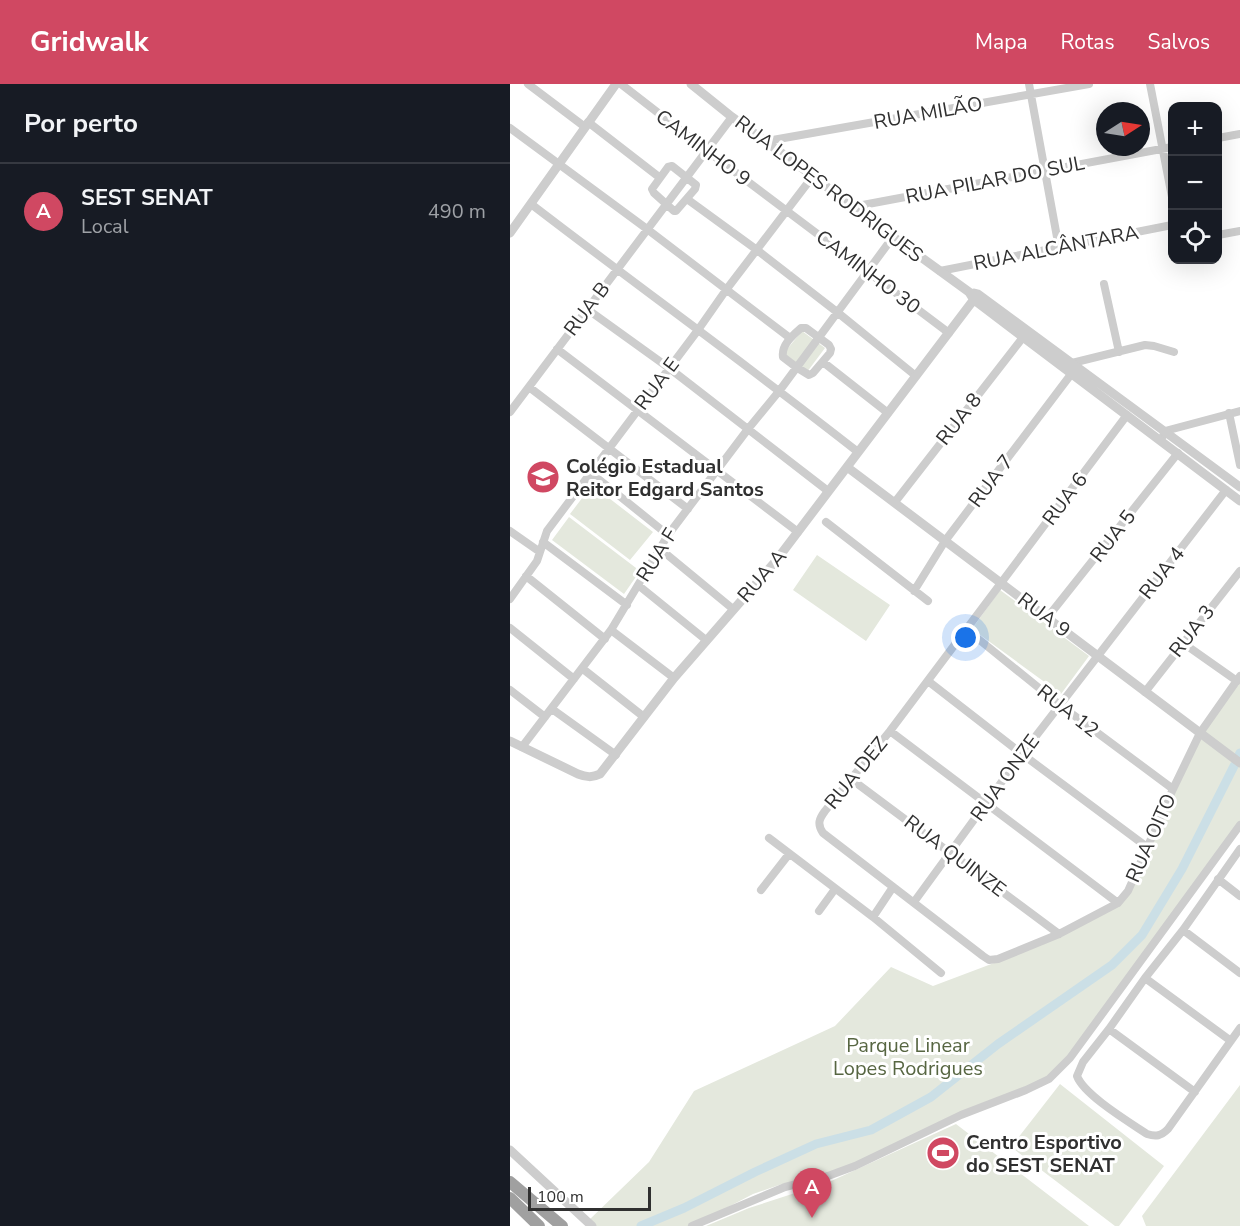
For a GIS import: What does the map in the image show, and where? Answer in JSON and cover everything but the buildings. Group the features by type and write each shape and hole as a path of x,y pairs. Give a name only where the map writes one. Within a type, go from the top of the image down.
{"highway":[{"path":"510,1182 562,1226"},
{"path":"510,1198 537,1224"},
{"path":"510,1206 537,1224"}],"street":[{"path":"528,84 658,176"},
{"path":"510,233 616,84"},
{"name":"CAMINHO 9","path":"621,84 786,211"},
{"name":"RUA LOPES RODRIGUES","path":"691,84 892,237 1072,363 1163,436 1178,453 1240,501"},
{"path":"697,84 714,103"},
{"path":"1029,84 1059,248"},
{"name":"RUA MILÃO","path":"767,141 1089,84"},
{"path":"1150,84 1168,175"},
{"path":"687,176 732,117"},
{"path":"510,128 648,229 790,339"},
{"path":"1222,137 1240,134"},
{"name":"RUA PILAR DO SUL","path":"852,207 1168,147"},
{"path":"668,166 672,166 696,185 676,211 665,205 652,190 658,176 668,166"},
{"name":"RUA B","path":"510,412 687,176"},
{"name":"RUA E","path":"511,597 540,552 547,531 813,176"},
{"path":"687,199 757,250 916,376"},
{"path":"531,204 780,390 858,452"},
{"name":"CAMINHO 30","path":"786,211 949,333"},
{"name":"RUA ALCÂNTARA","path":"940,271 1168,226"},
{"path":"1222,234 1240,231"},
{"path":"818,336 892,237"},
{"path":"1104,284 1119,352"},
{"name":"RUA LOPES RODRIGUES","path":"974,295 1127,415 1240,487"},
{"name":"RUA A","path":"510,741 578,774 594,777 600,774 706,640 775,562 949,333 974,295"},
{"path":"587,309 669,368 828,491"},
{"path":"804,327 829,345 830,353 809,375 796,368 782,354 790,339 804,327"},
{"name":"RUA F","path":"522,747 612,630 668,535 780,390 818,336"},
{"name":"RUA 8","path":"895,502 1024,336"},
{"path":"1072,363 1149,345 1174,352"},
{"path":"557,349 798,532"},
{"path":"822,362 888,413"},
{"name":"RUA 7","path":"914,591 945,541 1072,373"},
{"path":"529,387 688,509"},
{"path":"1163,436 1240,411"},
{"path":"1229,414 1240,465"},
{"name":"RUA 6","path":"1002,583 1127,415"},
{"name":"RUA 5","path":"1047,618 1178,453"},
{"name":"RUA 9","path":"848,467 1240,763"},
{"path":"591,473 668,535"},
{"name":"RUA 4","path":"1098,656 1226,490"},
{"path":"826,522 928,601"},
{"path":"510,531 540,552"},
{"path":"543,542 627,605"},
{"path":"659,549 734,609"},
{"name":"RUA 3","path":"1145,692 1240,571"},
{"path":"526,576 605,639"},
{"name":"RUA DEZ","path":"983,956 823,833 819,820 890,731 1002,583"},
{"path":"639,585 706,640"},
{"path":"510,628 574,679"},
{"name":"RUA 12","path":"966,629 1059,705 1173,789"},
{"path":"612,630 675,678"},
{"path":"1183,643 1238,678"},
{"name":"RUA ONZE","path":"914,902 986,802 1098,656"},
{"path":"583,669 644,717"},
{"name":"RUA OITO","path":"983,956 989,960 998,959 1059,934 1118,903 1128,891 1200,733 1238,678"},
{"path":"928,681 1147,847"},
{"path":"510,690 545,717"},
{"path":"552,709 616,755"},
{"path":"890,731 1118,903"},
{"name":"RUA QUINZE","path":"851,779 1059,934"},
{"path":"692,1226 785,1186 828,1176 855,1166 961,1115 1049,1079 1070,1058 1240,825"},
{"path":"769,838 873,917 941,974"},
{"path":"1240,849 1183,930 1083,1062 1077,1076 1079,1081 1099,1101 1147,1134 1161,1135 1168,1129 1240,1028"},
{"path":"761,890 789,854"},
{"path":"1218,879 1240,896"},
{"path":"873,917 893,887"},
{"path":"819,911 835,889"},
{"path":"1183,930 1240,973"},
{"path":"1145,978 1231,1041"},
{"path":"1108,1029 1195,1092"},
{"path":"510,1150 592,1226"}],"green space":[{"path":"802,331 825,348 807,372 784,353"},
{"path":"592,485 653,532 630,560 570,514"},
{"path":"569,517 640,571 624,594 552,540"},
{"path":"817,555 890,605 866,641 793,590"},
{"path":"1000,590 1089,656 1061,694 972,629"},
{"name":"Parque Linear Lopes Rodrigues","path":"1240,681 1240,828 1069,1058 1047,1078 941,1121 852,1167 779,1185 753,1194 692,1226 593,1226 588,1221 649,1162 694,1091 835,1026 891,967 933,986 994,963 1118,904 1198,733"},
{"path":"1060,1084 1164,1166 1119,1226 1115,1226 1011,1147"},
{"path":"1240,1085 1240,1226 1146,1226 1142,1216"},
{"name":"Centro Esportivo do SEST SENAT","path":"956,1124 1089,1226 706,1226 749,1208 829,1182"}],"waterway":[{"path":"641,1226 684,1208 816,1144 871,1130 931,1097 998,1044 1112,965 1142,935 1182,869 1234,766"}],"place":[{"name":"Colégio Estadual Reitor Edgard Santos","path":"543,477"},
{"name":"Centro Esportivo do SEST SENAT","path":"943,1153"},
{"name":"SEST SENAT","path":"812,1218"}]}
